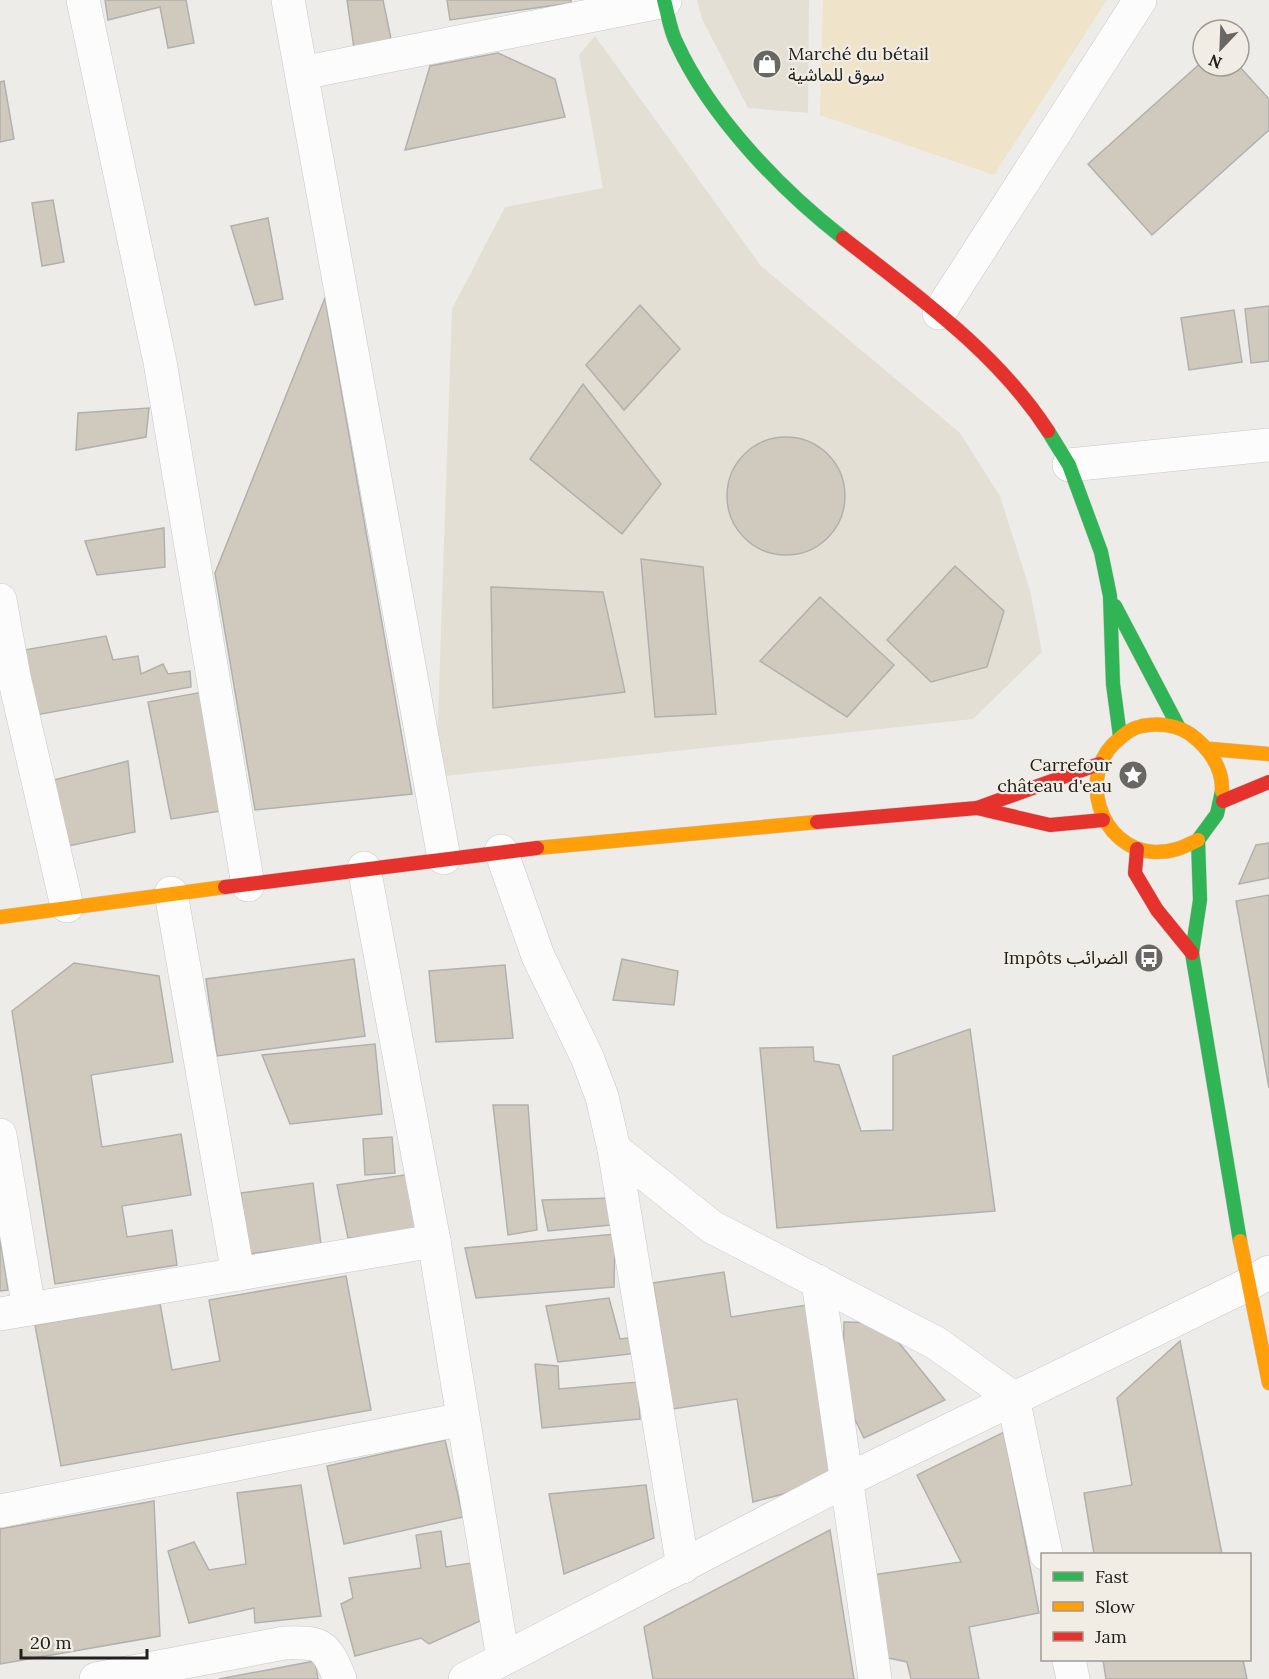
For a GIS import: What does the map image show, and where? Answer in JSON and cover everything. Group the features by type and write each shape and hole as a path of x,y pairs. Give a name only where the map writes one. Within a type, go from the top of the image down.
{"street":[{"path":"83,0 160,362 248,885"},
{"path":"288,0 444,858"},
{"path":"302,73 665,0 676,43 699,84 735,132 808,211 939,313 1009,381 1043,424 1069,465 1101,552 1110,596 1113,684 1120,736"},
{"path":"939,313 1140,0"},
{"path":"1069,465 1269,445"},
{"path":"1110,596 1178,726"},
{"path":"0,600 7,678 67,906"},
{"path":"1148,724 1178,726 1202,739 1211,749 1222,773 1223,801 1217,818 1198,840 1188,846 1162,852 1137,849 1112,832 1103,820 1094,785 1099,764 1104,753 1120,736 1148,724"},
{"path":"1211,749 1269,753"},
{"path":"0,917 67,906 248,885 501,851 977,808 1099,764"},
{"path":"1223,801 1269,782"},
{"path":"977,808 1050,825 1103,820"},
{"path":"1198,840 1200,900 1192,953 1258,1279 1269,1383"},
{"path":"1137,849 1136,873 1157,910 1192,953"},
{"path":"501,851 538,956 587,1057 602,1097 614,1149 683,1567"},
{"path":"364,868 434,1241 503,1659"},
{"path":"171,894 238,1274"},
{"path":"0,1137 15,1311 434,1241"},
{"path":"614,1149 712,1227 936,1343 1013,1398 1046,1553"},
{"path":"465,1679 847,1480 1258,1279"},
{"path":"818,1281 875,1679"},
{"path":"0,1511 464,1419"},
{"path":"96,1679 284,1643 314,1642 330,1654 340,1679"},
{"path":"1069,1661 1073,1679"}],"shaded area":[{"name":"Marché du bétail سوق للماشية","path":"697,0 809,0 808,113 748,108 702,19"},
{"path":"823,0 1107,0 994,175 820,115"},
{"path":"595,36 761,266 960,433 1000,496 1030,590 1042,652 973,719 436,777 452,309 505,207 603,188 579,55"}],"building":[{"path":"105,0 186,0 194,43 168,48 160,7 108,20"},
{"path":"347,0 383,0 391,39 354,48"},
{"path":"447,0 571,0 571,3 450,20"},
{"path":"498,53 555,79 565,117 405,150 430,66"},
{"path":"1191,72 1191,78 1250,78 1269,99 1269,130 1152,235 1088,164"},
{"path":"4,81 14,139 0,142 0,82"},
{"path":"53,200 64,262 42,266 32,203"},
{"path":"268,218 283,299 255,305 231,226"},
{"path":"325,298 412,794 255,810 215,573"},
{"path":"640,305 680,349 624,410 586,365"},
{"path":"1269,306 1269,361 1251,363 1245,309"},
{"path":"1234,310 1242,362 1189,370 1181,318"},
{"path":"583,384 661,484 622,534 530,459"},
{"path":"149,408 146,437 76,450 78,413"},
{"path":"786,437 809,442 828,454 840,473 845,496 840,519 828,538 809,550 786,555 763,550 744,538 732,519 727,496 732,473 744,454 763,442"},
{"path":"164,528 165,567 97,575 85,541"},
{"path":"641,559 703,567 716,714 655,717"},
{"path":"955,566 1004,611 987,667 931,682 887,640"},
{"path":"491,587 603,592 625,692 493,708"},
{"path":"820,597 894,665 847,717 760,661"},
{"path":"106,636 113,660 138,656 141,674 163,664 168,674 190,671 191,687 36,715 24,650"},
{"path":"208,691 228,810 171,819 148,702"},
{"path":"128,761 135,832 63,847 46,782"},
{"path":"1269,843 1269,878 1239,884 1256,845"},
{"path":"1269,895 1269,1088 1236,901"},
{"path":"354,959 365,1036 217,1056 206,979"},
{"path":"622,959 678,971 674,1005 613,1000"},
{"path":"74,963 159,976 173,1062 91,1075 102,1147 181,1134 191,1195 122,1206 127,1237 172,1230 177,1265 55,1284 12,1011"},
{"path":"505,965 513,1038 436,1042 429,971"},
{"path":"970,1029 995,1211 777,1228 760,1048 813,1047 814,1061 839,1065 861,1131 893,1130 893,1056"},
{"path":"375,1044 382,1114 290,1124 262,1055"},
{"path":"493,1105 528,1105 537,1230 508,1235"},
{"path":"392,1137 395,1173 365,1175 363,1139"},
{"path":"411,1174 419,1233 348,1238 337,1185"},
{"path":"313,1183 321,1244 249,1254 241,1193"},
{"path":"614,1198 611,1225 548,1231 542,1200"},
{"path":"615,1234 614,1287 476,1298 465,1248"},
{"path":"0,1237 8,1290 0,1291"},
{"path":"724,1272 731,1317 813,1304 836,1480 753,1502 737,1399 673,1409 653,1283"},
{"path":"346,1276 371,1410 61,1466 35,1325 160,1303 172,1370 220,1361 209,1300"},
{"path":"609,1298 620,1339 636,1337 638,1353 558,1362 546,1306"},
{"path":"844,1322 883,1323 945,1400 864,1438 843,1395"},
{"path":"1180,1341 1222,1553 1094,1553 1084,1493 1132,1485 1117,1398"},
{"path":"535,1364 558,1366 559,1389 638,1382 640,1419 542,1428"},
{"path":"1004,1432 1039,1613 969,1627 979,1679 911,1679 907,1662 879,1656 866,1576 961,1562 917,1475"},
{"path":"445,1440 463,1517 344,1544 327,1466"},
{"path":"301,1485 321,1616 255,1623 254,1608 189,1623 168,1551 194,1542 209,1570 246,1564 237,1493"},
{"path":"646,1485 654,1538 564,1574 549,1494"},
{"path":"154,1501 160,1636 0,1664 0,1529"},
{"path":"830,1530 854,1679 653,1679 644,1627"},
{"path":"441,1531 446,1567 471,1563 480,1621 429,1644 421,1638 355,1656 341,1604 353,1598 349,1578 421,1568 416,1535"},
{"path":"315,1661 318,1679 219,1679"},
{"path":"1103,1661 1243,1661 1247,1679 1106,1679"}],"traffic: fast":[{"path":"664,0 677,44 708,98 772,175 843,238"},
{"path":"1048,431 1069,465 1101,552 1110,596 1113,684 1120,736"},
{"path":"1115,606 1178,726"},
{"path":"1222,791 1217,814 1198,840 1200,900 1192,953 1240,1241"}],"traffic: slow":[{"path":"1198,840 1172,850 1154,852 1135,848 1119,838 1107,824 1100,807 1097,789 1099,771 1106,753 1129,731 1138,727 1173,726 1190,734 1208,751 1220,774 1222,791"},
{"path":"1211,749 1269,754"},
{"path":"537,848 817,822"},
{"path":"0,917 225,887"},
{"path":"1240,1241 1269,1383"}],"traffic: jam":[{"path":"843,238 926,303 980,350 1028,402 1048,431"},
{"path":"817,822 977,808 1099,764"},
{"path":"1223,801 1269,782"},
{"path":"977,808 1050,825 1103,820"},
{"path":"225,887 537,848"},
{"path":"1137,849 1135,873 1157,910 1192,953"}],"place":[{"name":"Marché du bétail سوق للماشية","path":"767,64"},
{"name":"Carrefour château d'eau","path":"1133,775"},
{"name":"Impôts الضرائب","path":"1149,958"}]}
